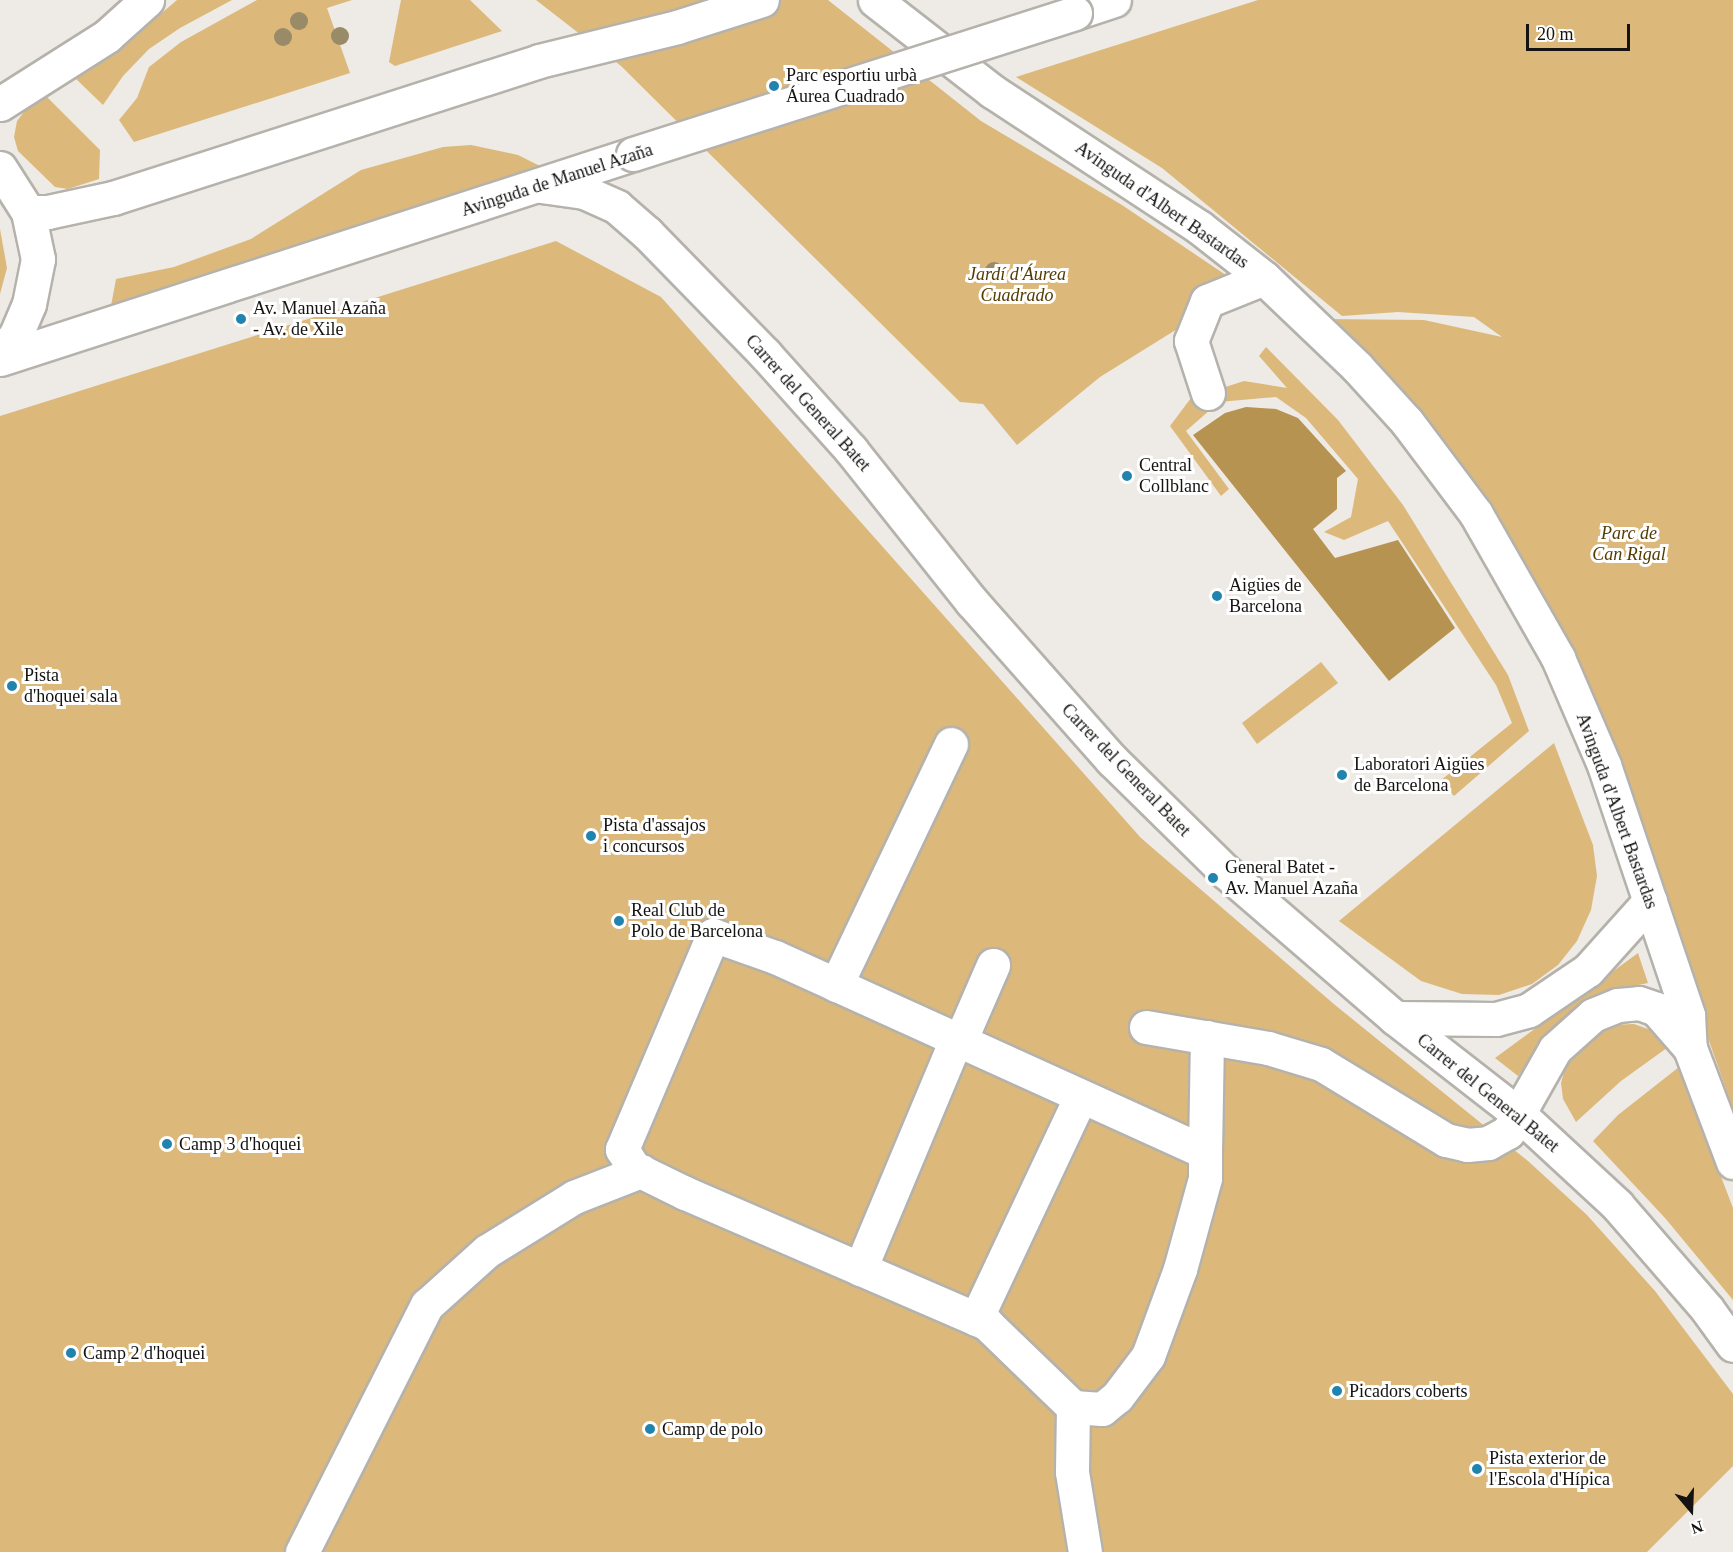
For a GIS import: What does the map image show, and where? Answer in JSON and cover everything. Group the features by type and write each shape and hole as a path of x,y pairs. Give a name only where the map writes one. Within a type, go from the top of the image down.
{"street":[{"path":"0,104 107,36 147,0"},
{"path":"28,212 48,212 113,198 539,61 678,27 762,0"},
{"name":"Avinguda d'Albert Bastardas","path":"875,0 992,91 1190,221 1264,278 1349,359 1400,414 1482,523 1558,658 1604,765 1688,1015 1690,1048 1733,1162"},
{"name":"Avinguda de Manuel Azaña","path":"0,357 541,186 633,154 1114,0"},
{"path":"0,168 28,212 37,271 29,304 16,335 0,357"},
{"name":"Carrer del General Batet","path":"541,186 584,192 617,207 647,233 765,354 851,450 972,602 1112,760 1226,872 1395,1018 1521,1116 1617,1205 1707,1308 1733,1345"},
{"path":"1208,393 1191,341 1207,301 1264,278"},
{"path":"836,985 951,744"},
{"path":"1395,1018 1496,1019 1529,1010 1588,970 1650,901"},
{"path":"1205,1152 836,985 713,935 622,1149 641,1171 987,1324 1073,1407 1102,1409 1117,1397 1148,1356 1180,1269 1205,1178 1207,1037"},
{"path":"860,1269 958,1040 993,965"},
{"path":"1146,1027 1268,1048 1321,1064 1446,1140 1467,1145 1488,1143 1508,1132 1521,1116 1555,1049 1593,1015 1618,1005 1639,1003 1656,1009 1690,1048"},
{"path":"976,1319 1081,1096"},
{"path":"302,1552 427,1305 487,1251 574,1197 641,1171"},
{"path":"1073,1407 1072,1472 1085,1552"}],"green space":[{"path":"177,0 232,0 180,28 149,49 123,76 103,105 75,78 136,35"},
{"path":"257,0 352,0 327,8 350,73 134,142 119,120 137,98 149,67 181,42"},
{"path":"401,0 470,0 502,31 395,66 389,62"},
{"name":"Jardí d'Áurea Cuadrado","path":"536,0 828,0 981,121 1122,205 1254,294 1174,331 1100,377 1017,445 983,404 960,402 621,66"},
{"name":"Parc de Can Rigal","path":"1258,0 1733,0 1733,1109 1588,697 1325,319 1424,320 1502,337 1474,317 1398,312 1342,316 1162,168 1016,77"},
{"path":"45,95 100,150 99,179 68,189 55,187 18,151 14,137 17,121 27,108"},
{"path":"471,145 518,155 544,168 111,306 116,279 174,267 251,239 361,170 443,147"},
{"path":"0,229 7,268 0,294"},
{"name":"Real Club de Polo de Barcelona","path":"556,241 661,297 1141,838 1335,1005 1528,1161 1587,1215 1655,1291 1733,1394 1733,1466 1647,1552 0,1552 0,416"},
{"path":"1266,347 1338,420 1403,505 1508,675 1529,731 1454,796 1440,781 1512,723 1496,685 1388,521 1344,540 1324,532 1351,517 1358,479 1306,418 1276,397 1219,402 1186,431 1229,489 1221,496 1170,426 1191,398 1244,381 1287,388 1259,356"},
{"path":"1321,662 1338,683 1257,744 1242,723"},
{"path":"1554,743 1593,845 1597,876 1591,910 1577,941 1558,965 1532,984 1499,995 1462,994 1421,981 1339,921"},
{"path":"1638,953 1648,983 1625,988 1543,1040 1518,1076 1495,1058"},
{"path":"1634,1024 1656,1032 1671,1045 1621,1081 1576,1122 1563,1099 1561,1083 1569,1054 1587,1036 1611,1025"},
{"path":"1679,1067 1733,1208 1733,1300 1665,1218 1593,1141 1618,1115"}],"shaded area":[{"path":"1246,407 1276,409 1298,418 1346,471 1337,478 1337,509 1313,529 1335,558 1398,540 1455,628 1389,681 1193,435 1225,413"}],"place":[{"name":"Parc esportiu urbà Áurea Cuadrado","path":"774,86"},
{"name":"Av. Manuel Azaña - Av. de Xile","path":"241,319"},
{"name":"Central Collblanc","path":"1127,476"},
{"name":"Aigües de Barcelona","path":"1217,596"},
{"name":"Pista d'hoquei sala","path":"12,686"},
{"name":"Laboratori Aigües de Barcelona","path":"1342,775"},
{"name":"Pista d'assajos i concursos","path":"591,836"},
{"name":"General Batet - Av. Manuel Azaña","path":"1213,878"},
{"name":"Real Club de Polo de Barcelona","path":"619,921"},
{"name":"Camp 3 d'hoquei","path":"167,1144"},
{"name":"Camp 2 d'hoquei","path":"71,1353"},
{"name":"Picadors coberts","path":"1337,1391"},
{"name":"Camp de polo","path":"650,1429"},
{"name":"Pista exterior de l'Escola d'Hípica","path":"1477,1469"}]}
